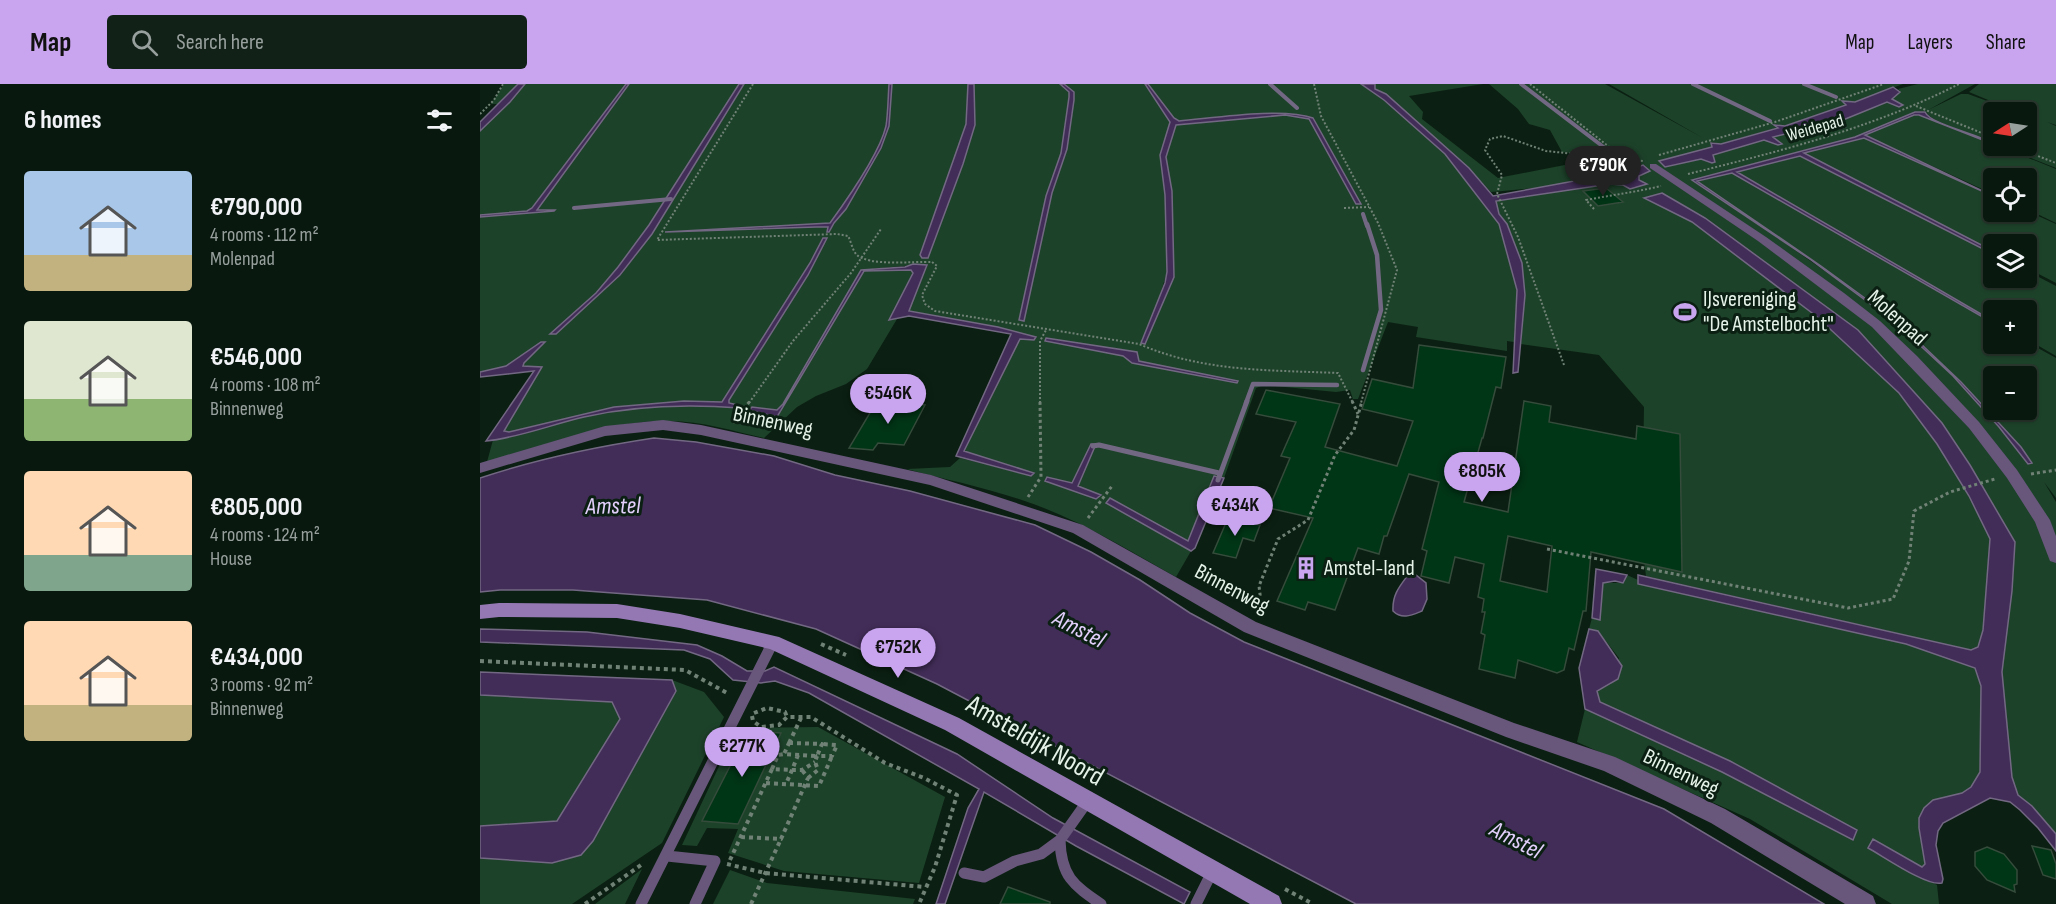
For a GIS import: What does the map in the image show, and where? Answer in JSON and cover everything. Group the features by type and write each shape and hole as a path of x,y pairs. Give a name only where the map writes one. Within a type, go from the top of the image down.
{"street":[{"name":"Molenpad","path":"1651,162 1840,296 1876,324 1912,359 1974,425 2012,474 2042,520 2056,556"},
{"name":"Binnenweg","path":"480,468 605,431 663,425 723,434 931,480 1021,508 1078,529 1250,627 1513,731 1608,763 1718,816 1865,904"},
{"name":"Amsteldijk Noord","path":"480,612 499,610 617,611 680,621 772,642 952,724 1270,904"}],"lane":[{"path":"642,904 772,642"},
{"path":"964,873 984,877 1015,861 1041,854 1060,840 1087,802"},
{"path":"1060,840 1060,862 1072,883 1101,904"},
{"path":"670,850 715,861 695,904"},
{"path":"1196,904 1212,872"}],"path":[{"path":"480,114 494,100 503,84"},
{"path":"753,84 657,240 837,234 848,236 856,254 864,258 887,263 932,262 937,266 922,295 925,304 935,311 1139,344 1157,354 1221,369 1338,373 1358,414"},
{"path":"1250,627 1262,610 1259,586 1278,539 1308,520 1335,454 1354,430 1396,270 1369,207 1321,116 1314,84"},
{"path":"1530,84 1624,159"},
{"path":"1659,155 1775,122 1884,84"},
{"name":"Weidepad","path":"1594,208 1586,200 1625,195 1830,137 1914,106 1959,84"},
{"path":"1914,106 1983,134"},
{"path":"1564,365 1518,237 1497,194 1502,175 1485,150 1490,139 1503,136 1546,151 1651,162"},
{"path":"2037,156 2056,163"},
{"path":"1639,160 1651,162"},
{"path":"1344,208 1369,207"},
{"path":"723,434 753,401 793,342 864,258 881,229"},
{"path":"1021,508 1041,477 1040,341 1046,330"},
{"path":"1547,549 1848,608 1893,599 1909,561 1914,511 1950,492 1984,482"},
{"path":"1078,529 1113,486"},
{"path":"480,661 686,670 743,703 744,713 752,714 767,708 784,712 787,717"},
{"path":"752,714 753,721 761,727 779,725 787,717 811,717 885,764 924,778 957,795 934,867 919,904"},
{"path":"784,753 801,718"},
{"path":"766,783 819,786 837,745 789,743"},
{"path":"772,769 802,770 815,762 822,744"},
{"path":"724,874 778,755 784,753 832,756"},
{"path":"786,784 798,755"},
{"path":"751,904 808,778 818,770 815,762"},
{"path":"802,770 808,778"},
{"path":"741,837 781,839"},
{"path":"585,904 670,850"},
{"path":"715,861 765,873 925,887"}],"green space":[{"path":"504,84 626,84 532,208 527,211 480,215 480,123 500,104 491,104"},
{"path":"629,84 739,84 649,225 596,293 551,334 556,334 621,275 652,234 744,84 1060,84 1069,92 1061,153 1046,196 1019,319 1024,320 1052,193 1067,149 1074,92 1064,84 1145,84 1170,122 1160,155 1165,195 1167,272 1145,344 1174,277 1172,191 1166,157 1176,125 1285,115 1309,119 1356,204 1360,204 1317,125 1305,115 1283,113 1179,121 1174,118 1148,84 1361,84 1384,100 1445,154 1499,224 1517,290 1514,342 1507,341 1507,351 1416,337 1418,327 1388,322 1358,399 1353,399 1350,390 1336,392 1264,385 1256,388 1224,478 1214,476 1188,542 1106,503 1191,551 1176,577 1099,534 1040,506 907,469 950,467 960,458 1031,476 1033,473 963,452 1020,339 1034,340 1036,337 998,327 908,311 927,265 925,264 861,270 783,404 777,410 752,407 777,417 864,271 911,270 913,273 890,319 897,319 867,369 846,384 816,396 797,407 764,438 693,423 646,422 600,429 487,462 493,440 536,372 533,369 480,374 480,217 554,211 537,210","holes":["823,238 808,275 729,400 729,403 740,408 688,404 649,406 582,417 494,439 503,431 509,432 614,407 684,401 722,402 810,263","1045,341 1137,352 1139,361 1238,381 1132,363 1123,356"]},
{"path":"1375,84 1483,84 1409,96 1423,112 1422,119 1498,178 1575,163 1576,158 1571,153 1562,152 1550,130 1529,124 1518,109 1489,84 1605,84 1703,138 1609,84 1903,84 1855,102 1848,101 1847,105 1784,126 1775,124 1779,127 1721,144 1712,142 1713,147 1660,161 1665,167 1702,159 1712,163 1713,155 1765,140 1781,144 1772,137 1900,91 1898,89 1918,84 1975,84 1928,110 1961,94 1968,94 1990,102 1983,102 1983,139 1974,136 1983,140 1983,156 2024,156 2056,169 2056,223 2037,214 2037,168 1983,168 1983,189 1865,135 1904,119 1855,137 1692,180 1758,224 1696,181 1732,173 1983,317 1983,354 2037,354 2037,348 2056,358 2056,498 2044,482 2056,502 2056,834 2032,806 2018,795 2012,777 2002,672 2012,591 2015,541 1942,423 1858,330 1705,217 1662,193 1645,198 1692,222 1816,316 1899,393 1937,444 1969,496 1990,539 1983,630 1978,647 1971,650 1646,576 1642,544 1644,407 1599,355 1521,344 1525,295 1507,224 1499,214 1496,201 1610,184 1646,184 1639,180 1639,176 1649,171 1643,166 1568,184 1491,192 1469,168 1375,89","holes":["1925,111 1941,123 1914,115 1915,112"]},
{"path":"1979,84 2056,84 2056,125 2047,122 2056,126 2056,168 2025,156 2037,156 2037,102 1993,102 1969,92"},
{"path":"1864,138 1983,192 1983,222 2037,222 2037,215 2056,224 2056,283 2037,273 2037,234 1983,234 1983,246 1804,153"},
{"path":"1800,156 1983,249 1983,288 2037,288 2037,276 2056,286 2056,356 2037,345 2037,300 1983,300 1983,315 1736,171"},
{"path":"1627,575 1638,580 1638,584 1906,644 1975,668 1981,686 1980,772 1971,787 1962,793 1933,800 1919,828 1925,864 1922,868 1873,839 1869,848 1937,885 1939,904 1892,904 1750,819 1577,742 1585,709 1722,772 1853,840 1857,830 1730,761 1600,702 1597,691 1611,684 1619,658 1598,631 1589,629 1592,618 1600,619 1603,583 1623,583"},
{"path":"672,680 704,692 724,717 662,843 572,904 480,904 480,858 552,863 593,841 676,691"},
{"path":"480,695 612,702 620,719 557,821 480,826"},
{"path":"818,727 945,797 919,883 784,871 728,853 738,829 707,828 697,846 682,845 737,728"},
{"path":"642,869 625,904 595,904"},
{"path":"730,870 767,883 915,899 913,904 713,904"}],"water":[{"path":"518,84 525,84 480,131 480,122"},
{"path":"626,84 629,84 537,210 554,211 480,217 480,215 527,211 532,208"},
{"path":"739,84 744,84 652,234 620,275 556,334 550,334 596,293 618,267 649,225"},
{"path":"889,84 892,84 889,126 881,148 846,209 829,232 827,232 828,227 816,227 665,232 830,223 862,176 883,137 887,121"},
{"path":"968,84 974,84 975,125 928,258 922,258 920,255 966,124"},
{"path":"1060,84 1064,84 1074,92 1067,149 1052,193 1024,321 1019,320 1046,196 1061,153 1069,92"},
{"path":"1145,84 1148,84 1174,118 1179,121 1266,113 1284,113 1313,118 1361,204 1356,204 1309,119 1285,115 1176,125 1166,157 1172,191 1174,277 1145,344 1141,343 1165,283 1167,272 1165,195 1160,155 1170,122"},
{"path":"1361,84 1375,84 1375,89 1386,94 1469,168 1493,196 1623,172 1643,165 1650,171 1639,176 1639,180 1647,184 1630,189 1623,185 1610,184 1496,201 1499,214 1507,224 1522,263 1525,295 1518,372 1513,373 1517,290 1499,224 1445,154 1384,100"},
{"path":"1893,87 1900,92 1892,99 1903,105 1899,107 1887,102 1838,122 1845,127 1840,129 1828,124 1773,137 1782,144 1778,145 1764,140 1713,155 1715,162 1712,163 1701,159 1665,167 1659,161 1712,147 1711,143 1721,144 1778,128 1774,125 1785,126 1846,105 1842,101 1855,102"},
{"path":"1915,112 1925,112 1936,121 1983,139 1983,140 1919,115 1865,135 1983,192 1864,138 1804,153 1983,246 1983,249 1800,156 1737,172 1983,317 1732,173 1697,181 1821,266 1899,323 1961,382 1983,406 1983,409 1953,376 1896,323 1811,260 1692,180 1855,137"},
{"path":"1662,193 1705,218 1858,330 1942,423 1970,465 2015,542 2012,591 2002,672 2012,777 2018,795 2032,806 2056,834 2056,851 2020,810 2010,802 1990,798 1943,823 1938,831 1936,845 1942,883 1935,883 1916,876 1868,848 1873,839 1922,867 1925,864 1919,818 1924,808 1933,800 1962,793 1971,787 1980,772 1981,686 1975,668 1906,644 1638,584 1638,575 1971,650 1978,647 1983,630 1990,539 1969,496 1937,444 1899,393 1816,316 1692,222 1644,198"},
{"path":"823,238 827,238 808,275 729,400 729,403 742,406 740,408 681,406 623,410 486,441 534,371 480,377 480,372 506,366 541,342 545,342 523,366 542,367 504,431 509,432 614,407 684,401 722,402 810,263"},
{"path":"913,264 927,265 909,311 998,327 1036,337 1034,340 1020,339 964,451 1034,473 1031,476 956,456 1011,334 909,316 889,320 913,273 911,270 864,271 777,417 749,410 752,407 777,410 783,404 861,270 905,267"},
{"path":"1046,338 1137,352 1139,361 1238,381 1237,383 1132,363 1123,356 1045,341"},
{"path":"1993,420 1996,420 2021,447 2032,463 2028,464"},
{"name":"Amstel","path":"654,438 696,442 774,456 835,475 910,491 1035,525 1091,552 1140,580 1190,613 1244,642 1664,809 1824,904 1356,904 937,684 816,629 707,600 573,590 480,592 480,478 566,454"},
{"path":"1091,444 1096,444 1078,486 1101,495 1096,499 1045,481 1047,477 1072,483"},
{"path":"1214,476 1224,478 1195,548 1191,551 1106,503 1110,498 1188,541"},
{"path":"1596,569 1627,575 1623,583 1615,581 1603,583 1600,620 1592,618"},
{"path":"1411,571 1426,583 1427,599 1422,611 1407,616 1396,614 1393,611 1394,599"},
{"path":"480,629 587,632 697,645 747,671 765,671 774,667 957,754 1053,818 1190,892 1184,904 1076,846 984,792 945,904 936,904 968,808 979,789 809,693 775,681 761,683 733,680 710,659 684,650 480,642"},
{"path":"1589,629 1598,631 1622,666 1618,679 1597,691 1600,702 1730,761 1857,830 1853,840 1722,772 1585,709 1579,668"},
{"path":"480,672 672,680 676,691 593,841 581,855 552,863 480,858 480,826 557,821 620,719 612,702 480,695"}],"building":[{"path":"1606,188 1623,202 1598,206 1583,191"},
{"path":"1419,345 1506,357 1501,388 1496,387 1464,502 1508,512 1524,401 1551,406 1549,422 1636,439 1637,426 1680,434 1682,572 1591,552 1586,611 1583,611 1574,650 1569,648 1564,670 1557,673 1518,660 1515,678 1479,669 1485,635 1481,633 1485,612 1482,612 1484,599 1478,597 1484,564 1455,557 1449,583 1421,576 1427,551 1422,549 1439,482 1409,474 1379,554 1358,548 1335,610 1308,602 1305,610 1277,601 1313,518 1269,508 1290,458 1281,456 1296,422 1256,414 1266,390 1340,404 1325,447 1397,466 1413,421 1362,409 1372,379 1413,388","holes":["1508,536 1552,546 1547,592 1500,581"]},
{"path":"877,401 925,405 904,445 878,443 873,450 849,448"},
{"path":"1228,518 1260,525 1254,541 1243,538 1236,558 1213,553"},
{"path":"748,731 781,733 738,824 702,821"},
{"path":"2032,846 2051,850 2056,864 2056,879 2043,875"},
{"path":"1987,847 2004,854 2017,870 2015,892 1987,880 1975,866 1975,852"},
{"path":"1008,887 1050,902 1050,904 1000,904"}],"waterway":[{"path":"1270,84 1297,108"},
{"path":"1521,84 1614,155"},
{"path":"1693,84 1770,121"},
{"path":"1804,84 1836,97"},
{"path":"574,208 671,199"},
{"path":"1363,214 1367,226"},
{"path":"1363,370 1381,310 1377,255 1367,224"},
{"path":"1246,403 1253,384 1337,385"},
{"path":"1218,480 1247,401"},
{"path":"1093,446 1099,445 1219,473"}],"place":[{"name":"IJsvereniging \"De Amstelbocht\"","path":"1685,312"},
{"name":"Amstel-land","path":"1306,568"}]}
